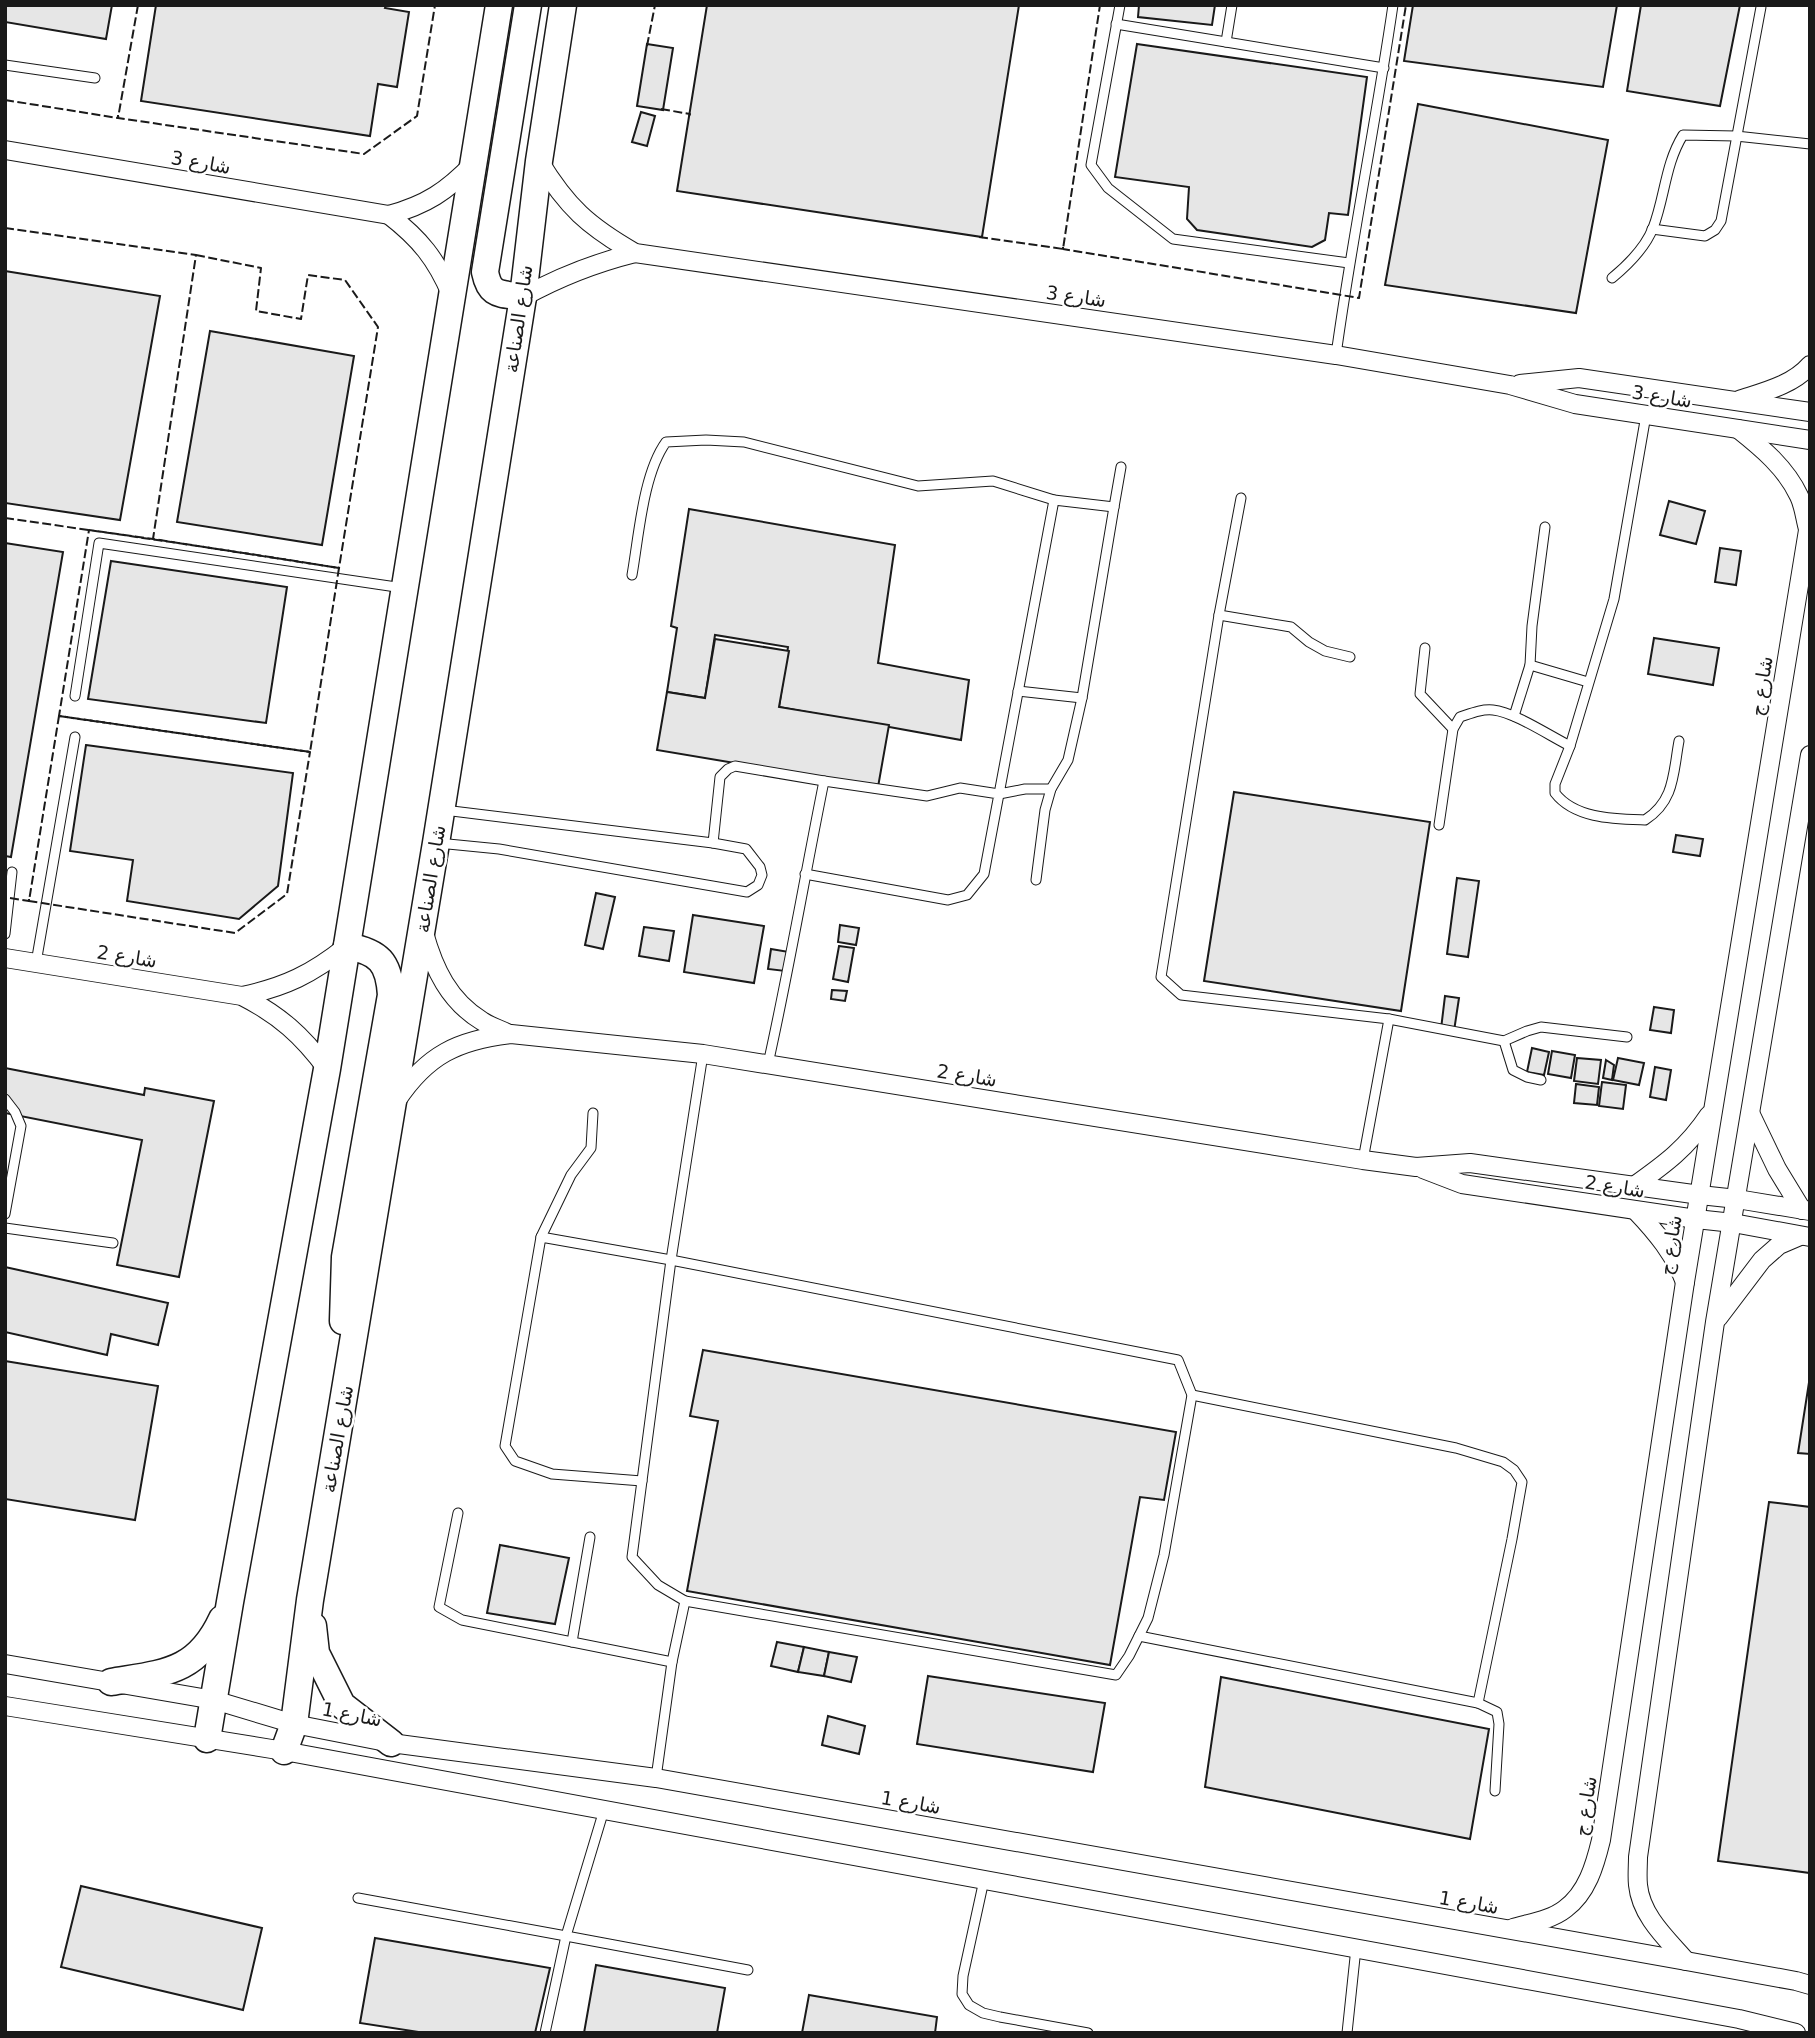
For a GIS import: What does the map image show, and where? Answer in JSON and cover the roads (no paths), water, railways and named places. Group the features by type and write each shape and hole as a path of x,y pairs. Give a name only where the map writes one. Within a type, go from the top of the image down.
{"street":[{"path":"207,1739 327,1069 499,5"},
{"path":"523,297 497,293 488,285 485,272 528,5"},
{"name":"شارع الصناعة","path":"284,1751 294,1724 310,1600 436,843 523,297 539,161 563,5"},
{"name":"شارع 3","path":"5,150 389,215 436,197 456,182 473,164"},
{"name":"شارع 3","path":"539,161 557,190 579,215 606,236 635,253 1336,355 1510,385 1575,404 1810,440"},
{"path":"389,215 410,231 427,250 441,271 451,295"},
{"name":"شارع 3","path":"523,297 588,266 635,253"},
{"path":"1737,401 1773,388 1803,373 1810,365"},
{"name":"شارع 3","path":"1510,385 1579,378 1810,412"},
{"path":"1738,429 1767,452 1787,475 1800,497 1809,524"},
{"name":"شارع ج","path":"1507,1930 1546,1919 1566,1909 1582,1890 1594,1868 1601,1840 1685,1282 1809,524"},
{"path":"1686,1961 1655,1926 1645,1908 1638,1887 1638,1857 1715,1322 1810,755"},
{"name":"شارع 2","path":"422,926 440,977 458,1002 482,1022 511,1034"},
{"path":"347,946 362,949 384,964 390,977 391,995 345,1257 343,1323 348,1375"},
{"name":"شارع 2","path":"242,996 271,990 298,979 324,965 347,946"},
{"name":"شارع 2","path":"5,958 242,996 267,1009 290,1026 310,1046 327,1069"},
{"name":"شارع 2","path":"393,1106 409,1082 430,1062 455,1047 482,1037 511,1034 703,1054 1363,1160 1416,1167 1470,1163 1737,1199 1806,1211"},
{"path":"1633,1186 1681,1152 1713,1109"},
{"path":"1751,1114 1777,1169 1806,1211"},
{"name":"شارع 2","path":"1416,1167 1462,1184 1805,1236"},
{"path":"1636,1211 1667,1245 1685,1282"},
{"path":"1715,1322 1762,1260 1779,1245 1805,1236"},
{"path":"310,1600 316,1653 342,1705 391,1743"},
{"path":"111,1682 155,1675 187,1664 214,1636 230,1602"},
{"name":"شارع 1","path":"5,1664 214,1700 294,1724 391,1743 656,1778 1810,1985"},
{"path":"5,1706 284,1751 1739,2019 1796,2033"}],"lane":[{"path":"1120,5 1091,165 1108,188 1173,239 1349,263"},
{"path":"1226,42 1232,5"},
{"path":"1336,355 1393,5"},
{"path":"1652,229 1705,236 1715,230 1721,220 1761,7"},
{"path":"1116,24 1384,68"},
{"path":"5,65 95,78"},
{"path":"1612,278 1631,262 1652,229 1673,151 1683,135 1737,136 1810,144"},
{"path":"1646,415 1614,599 1570,746 1555,784 1555,793 1572,808 1585,814 1645,820 1662,807 1670,793 1679,741"},
{"path":"632,575 650,471 666,442 744,442 918,486 993,481 1054,500 1114,507"},
{"path":"1036,880 1045,810 1051,789 1068,760 1083,698 1121,467"},
{"path":"1241,498 1219,615 1161,977 1181,995 1389,1019 1504,1041 1541,1027 1626,1037"},
{"path":"805,874 948,900 967,895 984,874 1054,500"},
{"path":"1514,716 1531,665 1532,626 1545,527"},
{"path":"75,696 99,543 404,588"},
{"path":"1219,615 1292,627 1309,642 1325,651 1350,657"},
{"path":"1425,648 1420,694 1453,729"},
{"path":"1531,665 1588,682"},
{"path":"1018,691 1083,698"},
{"path":"1439,825 1453,729 1460,717 1479,710 1496,710 1514,716 1570,746"},
{"path":"36,963 75,737"},
{"path":"713,843 720,776 734,766 927,796 960,788 999,794 1025,789 1051,789"},
{"path":"768,1064 824,781"},
{"path":"436,843 499,849 747,892 758,885 762,875 760,867 746,849 441,810"},
{"path":"5,934 12,872"},
{"path":"1363,1160 1389,1019"},
{"path":"1504,1041 1513,1070 1541,1080"},
{"path":"541,1237 671,1259 1178,1360 1192,1395 1164,1555 1148,1618 1116,1675 685,1601 658,1585 632,1557 671,1259 703,1054"},
{"path":"5,1099 21,1126 5,1214"},
{"path":"593,1113 591,1148 571,1175 541,1237 505,1446 515,1461 552,1474 642,1481"},
{"path":"5,1228 113,1243"},
{"path":"1192,1395 1456,1448 1503,1462 1514,1471 1522,1482 1478,1703"},
{"path":"458,1513 439,1607 461,1620 672,1662"},
{"path":"572,1642 590,1537"},
{"path":"656,1778 672,1662 685,1601"},
{"path":"1139,1636 1478,1703 1497,1712 1499,1724 1496,1791"},
{"path":"545,2033 566,1936 604,1810"},
{"path":"984,1880 963,1976 962,1994 970,2005 983,2013 1088,2033"},
{"path":"358,1898 748,1970"},
{"path":"1347,2033 1356,1948"}]}
